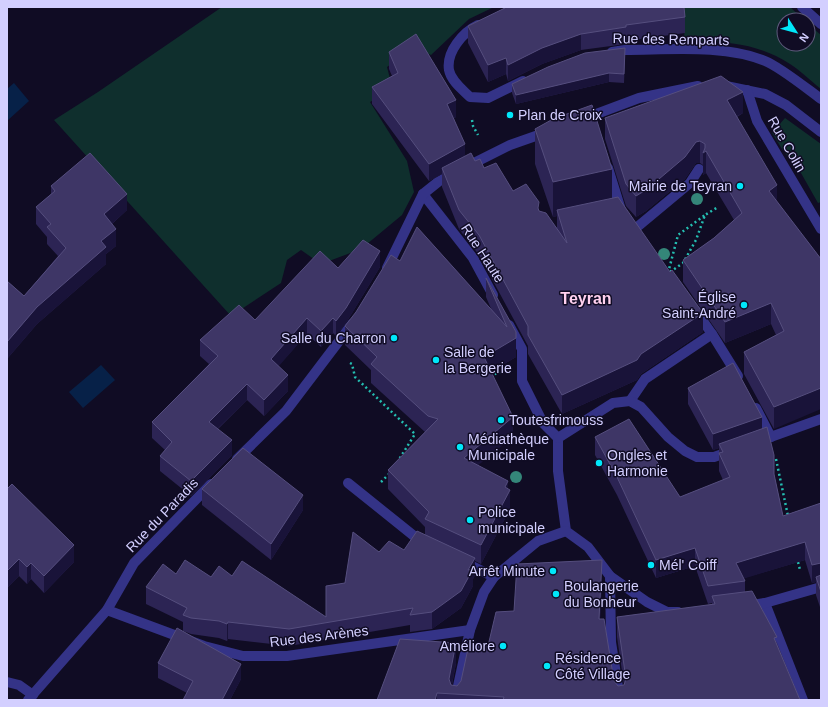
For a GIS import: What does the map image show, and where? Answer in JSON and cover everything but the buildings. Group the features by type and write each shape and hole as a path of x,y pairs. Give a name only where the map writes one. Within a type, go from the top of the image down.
{"street":[{"path":"802,7 821,24"},
{"path":"488,20 474,27 459,40 449,61 449,71 456,83 470,97 488,98 530,77"},
{"name":"Rue des Remparts","path":"604,53 624,50 718,51 744,55 766,61 821,99"},
{"path":"575,121 639,98 706,85"},
{"path":"718,86 765,94 786,105 821,132"},
{"name":"Rue Colin","path":"747,90 757,121 821,229"},
{"path":"381,280 423,194 438,182 510,145 554,129"},
{"path":"606,161 616,210 636,228 644,239"},
{"path":"636,228 690,183 699,169"},
{"name":"Rue Haute","path":"423,194 473,258 522,349 522,381 543,423 558,438"},
{"path":"690,304 712,334 743,383"},
{"path":"229,467 286,411 333,351 359,314"},
{"path":"630,401 645,379 712,334"},
{"path":"750,396 771,437"},
{"path":"686,612 667,612 647,602 610,576 588,547 566,531 558,471 558,438 613,403 630,401 641,407 668,437 685,451 697,457 714,457 742,447"},
{"path":"757,442 821,419"},
{"name":"Rue du Paradis","path":"31,698 107,610 134,563 218,478"},
{"path":"348,483 422,543 435,549"},
{"path":"455,700 470,630 484,592 494,577 538,541 566,531"},
{"path":"455,558 494,577"},
{"path":"610,576 612,642 620,700"},
{"path":"734,607 765,603 821,587"},
{"path":"765,603 803,700"},
{"name":"Rue des Arènes","path":"107,610 204,646 243,656 287,656 470,630"},
{"path":"7,682 19,685 31,698"}],"path":[{"path":"705,215 696,240 683,263 668,274 678,235 705,215 718,207"},
{"path":"352,364 355,377 415,434 395,465"},
{"path":"376,396 379,392"},
{"path":"771,437 789,519"},
{"path":"366,498 391,471"}],"green space":[{"path":"222,7 494,7 469,19 431,55 414,48 387,67 393,90 370,102 407,161 414,192 402,215 361,249 321,264 301,250 287,260 281,283 231,316 54,120 98,92"},
{"path":"685,7 790,7 795,12 776,12 776,52 816,52 816,31 821,35 821,89 790,64 764,51 738,44 684,42"},
{"path":"785,118 821,144 821,202 818,203 801,173 782,149 772,133"}],"water":[{"path":"14,83 29,101 7,121 7,89"},
{"path":"101,365 115,380 83,408 69,392"}],"place":[{"name":"Plan de Croix","path":"510,115"},
{"name":"Mairie de Teyran","path":"740,186"},
{"name":"Église Saint-André","path":"744,305"},
{"name":"Salle du Charron","path":"394,338"},
{"name":"Salle de la Bergerie","path":"436,360"},
{"name":"Toutesfrimouss","path":"501,420"},
{"name":"Médiathèque Municipale","path":"460,447"},
{"name":"Ongles et Harmonie","path":"599,463"},
{"name":"Police municipale","path":"470,520"},
{"name":"Mél' Coiff","path":"651,565"},
{"name":"Arrêt Minute","path":"553,571"},
{"name":"Boulangerie du Bonheur","path":"556,594"},
{"name":"Améliore","path":"503,646"},
{"name":"Résidence Côté Village","path":"547,666"}],"district":[{"name":"Teyran","path":"586,298"}]}
